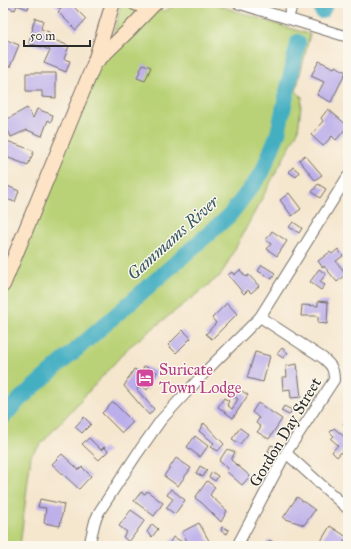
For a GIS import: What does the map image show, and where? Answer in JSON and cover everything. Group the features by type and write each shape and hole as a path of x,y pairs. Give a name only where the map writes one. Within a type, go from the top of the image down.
{"main road":[{"path":"3,285 94,64 114,3"},
{"path":"135,3 146,5 155,3"},
{"path":"94,64 155,3"}],"street":[{"path":"237,3 348,37"},
{"path":"288,18 293,3"},
{"path":"89,546 95,521 99,512 136,454 161,420 208,368 260,317 348,176"},
{"name":"Gordon Day Street","path":"237,546 286,453 334,380 334,372 331,365 323,358 260,317"},
{"path":"286,453 348,509"}],"green space":[{"path":"121,3 127,3 145,10 111,45"},
{"path":"155,3 163,12 177,4 182,3 211,3 310,34 296,91 302,97 298,131 221,275 129,347 31,455 20,546 3,546 3,285 94,64"}],"building":[{"path":"3,3 30,3 28,9 17,5 15,10 3,6"},
{"path":"53,3 66,3 60,9"},
{"path":"67,3 70,3 86,19 76,30 58,12"},
{"path":"35,18 43,20 41,29 49,32 47,37 69,46 64,59 70,61 66,72 44,63 50,50 29,43"},
{"path":"3,32 6,34 4,39 19,45 10,67 3,65"},
{"path":"319,61 334,68 335,66 346,72 331,102 317,95 324,82 311,76"},
{"path":"143,64 151,67 145,81 137,78"},
{"path":"26,73 56,73 56,98 42,97 42,91 26,91"},
{"path":"27,108 33,118 37,109 53,115 51,122 48,120 42,136 27,130 11,137 4,121"},
{"path":"328,109 348,126 336,140 332,136 323,146 311,135 323,121 321,118"},
{"path":"7,141 34,151 28,165 3,156 3,142"},
{"path":"305,155 322,175 315,180 299,160"},
{"path":"293,167 299,172 296,177 289,172"},
{"path":"3,184 19,191 15,202 3,198"},
{"path":"318,184 326,189 320,198 312,192"},
{"path":"289,193 301,209 292,216 280,200"},
{"path":"293,222 302,228 299,233 289,227"},
{"path":"272,231 287,241 277,256 267,249 271,244 266,240"},
{"path":"338,249 343,256 336,261 346,274 337,282 318,261 330,252 332,254"},
{"path":"262,265 275,273 272,279 258,271"},
{"path":"319,269 326,274 320,282 325,285 321,290 310,282"},
{"path":"240,270 246,277 249,275 259,286 251,293 248,290 244,294 228,275 232,272 234,275"},
{"path":"318,301 328,302 327,324 318,323 318,316 301,316 302,305 318,306"},
{"path":"227,303 237,314 212,339 206,334 216,323 212,318"},
{"path":"183,330 191,338 176,353 168,345"},
{"path":"282,348 288,353 283,358 277,354"},
{"path":"255,352 270,356 263,382 247,378"},
{"path":"297,364 301,397 291,398 290,389 283,390 282,377 287,377 286,366"},
{"path":"144,366 157,372 147,390 140,384 137,390 154,409 149,415 124,386 134,369 141,373"},
{"path":"236,387 248,395 233,418 218,407 224,398 229,401 227,405 232,409 238,399 231,395"},
{"path":"348,401 348,413 343,409"},
{"path":"113,402 133,422 122,433 102,413"},
{"path":"258,403 282,419 269,439 257,432 261,427 256,423 259,418 252,412"},
{"path":"284,406 292,410 289,415 281,411"},
{"path":"84,417 91,424 82,433 75,427"},
{"path":"348,418 348,428 343,424"},
{"path":"204,423 224,444 218,451 211,447 214,443 199,431"},
{"path":"240,428 248,434 240,444 232,439"},
{"path":"334,428 348,440 348,454 343,450 337,457 332,452 338,445 331,439 334,436 330,432"},
{"path":"195,436 208,446 200,457 187,447"},
{"path":"89,438 101,450 104,447 108,451 99,460 82,444"},
{"path":"271,445 277,447 273,454 268,451"},
{"path":"227,449 235,452 231,460 250,476 242,485 226,471 228,468 219,461"},
{"path":"62,454 79,470 82,467 91,476 79,489 52,464"},
{"path":"176,458 191,468 178,486 164,476"},
{"path":"200,466 207,470 203,477 196,473"},
{"path":"212,472 218,476 215,481 209,477"},
{"path":"207,481 215,487 210,495 227,511 221,522 195,498"},
{"path":"171,489 185,500 175,514 166,508 173,499 167,495"},
{"path":"147,491 163,503 154,516 134,501 141,492 145,494"},
{"path":"297,497 315,510 304,525 283,518"},
{"path":"40,499 64,504 60,526 44,523 46,508 38,507"},
{"path":"131,510 145,520 129,542 123,537 127,532 119,526"},
{"path":"199,523 212,546 190,546 182,532"},
{"path":"152,524 158,529 152,537 147,532"},
{"path":"330,526 347,537 341,546 329,546 321,541"},
{"path":"222,527 229,530 227,534 221,531"},
{"path":"173,537 181,541 179,546 168,546"},
{"path":"270,540 278,546 264,546"}],"waterway":[{"name":"Gammams River","path":"322,11 326,3"},
{"name":"Gammams River","path":"3,417 21,398 229,216 262,173 278,133 298,42"}],"place":[{"name":"Suricate Town Lodge","path":"145,378"}]}
